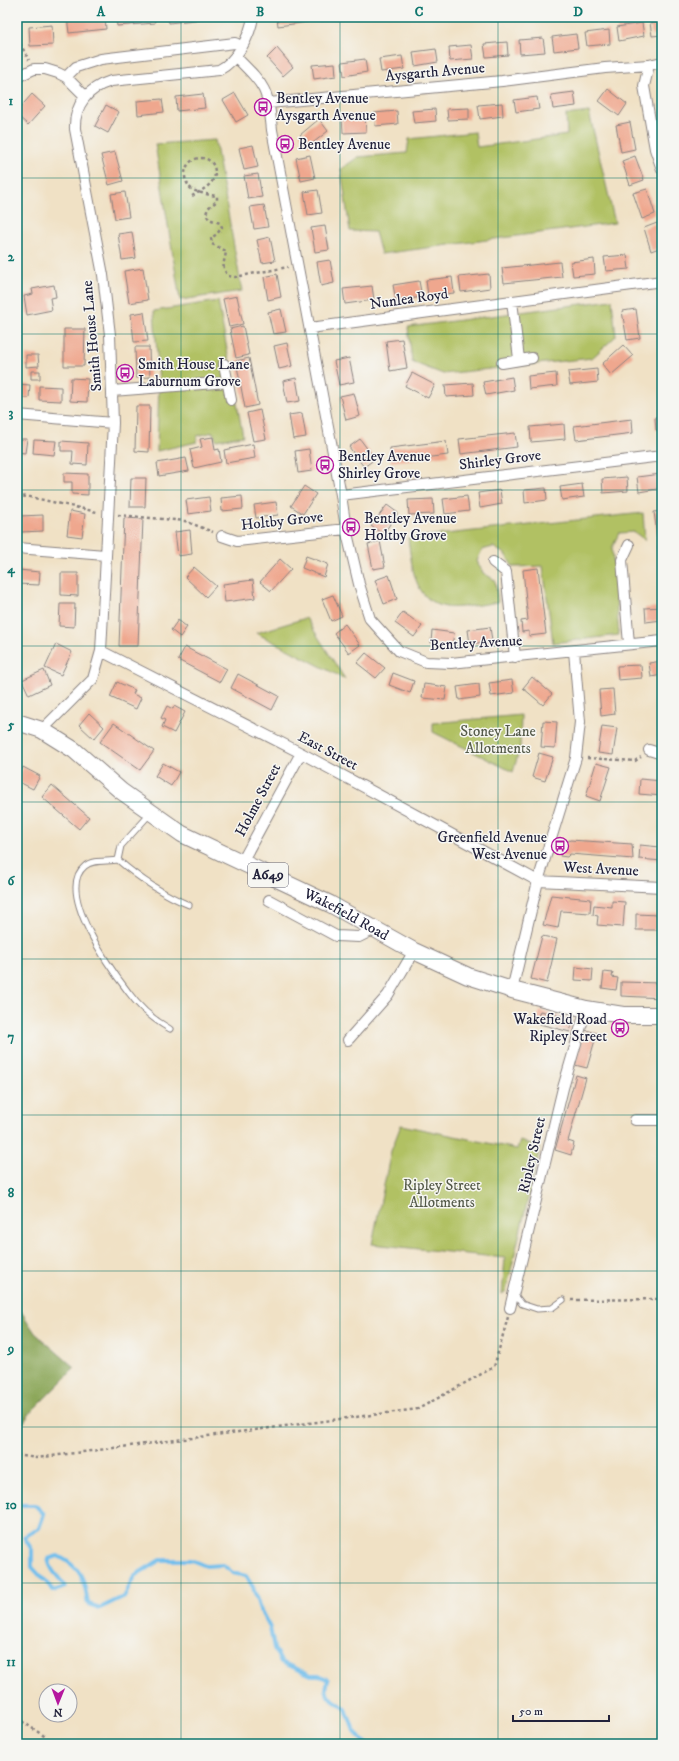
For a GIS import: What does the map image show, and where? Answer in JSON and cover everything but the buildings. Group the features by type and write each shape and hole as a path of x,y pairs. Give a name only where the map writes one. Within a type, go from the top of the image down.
{"main road":[{"name":"Wakefield Road","path":"17,722 42,730 74,750 121,791 182,834 330,904 373,930 468,976 512,990 586,1009 623,1015 662,1015"}],"street":[{"name":"Smith House Lane","path":"42,730 93,679 101,651 113,423 110,335 103,275 76,129 76,112 85,96 92,89 111,81 219,70 228,66 236,57 248,33 252,17"},
{"path":"66,77 76,67 101,59 235,43 241,46"},
{"path":"236,57 260,81 266,91 269,103"},
{"name":"Aysgarth Avenue","path":"269,103 502,81 605,68 648,65 662,62"},
{"path":"648,65 644,86 655,149 662,170"},
{"path":"17,77 34,69 45,69 66,77 85,96"},
{"name":"Bentley Avenue","path":"269,103 346,529 359,584 370,619 399,651 426,662 450,663 662,641"},
{"name":"Nunlea Royd","path":"310,328 662,281"},
{"path":"512,301 519,359"},
{"path":"502,363 532,358"},
{"path":"224,364 231,400"},
{"path":"112,391 228,382"},
{"path":"17,415 113,423"},
{"name":"Shirley Grove","path":"341,495 662,456"},
{"name":"Holtby Grove","path":"222,536 237,541 346,529"},
{"path":"629,545 622,560 629,644"},
{"path":"17,548 105,555"},
{"path":"493,562 506,572 515,657"},
{"path":"512,990 538,881 576,758 580,722 574,650"},
{"name":"East Street","path":"101,651 301,753 538,881"},
{"path":"649,750 662,754"},
{"name":"Holme Street","path":"242,862 301,753"},
{"name":"West Avenue","path":"538,881 662,887"},
{"path":"269,900 336,936 359,937 373,930"},
{"path":"348,1040 388,995 414,951"},
{"name":"Ripley Street","path":"510,1308 563,1088 586,1009"},
{"path":"635,1120 662,1120"}],"lane":[{"path":"118,860 121,846 151,813"},
{"path":"170,1029 148,1014 129,994 94,941 77,899 79,873 82,868 94,862 118,860 149,885 168,896 189,904"},
{"path":"514,1294 522,1304 537,1309 552,1308 563,1300"}],"path":[{"path":"17,38 34,69"},
{"path":"192,196 200,192 209,185 214,176 215,170 212,162 206,158 192,160 188,164 185,173 186,181 192,189 200,192 217,196 217,200 208,208 206,214 209,219 220,223 222,227 218,234 211,238 212,244 226,251 223,261 223,269 228,276 235,277 298,265"},
{"path":"576,758 635,761 649,750"},
{"path":"563,1300 662,1299"},
{"path":"17,1455 36,1458 418,1409 494,1367 510,1308"},
{"path":"17,1718 56,1744"}],"green space":[{"path":"589,112 615,223 381,254 375,232 350,231 341,169 358,157 407,153 409,139 475,132 477,147 567,135 566,115"},
{"path":"215,140 242,291 180,300 155,144"},
{"path":"612,300 616,336 592,358 443,374 412,362 408,327"},
{"path":"218,301 243,436 216,440 213,432 197,436 197,442 157,451 159,382 154,311"},
{"path":"643,513 645,540 634,532 619,533 612,548 619,635 553,643 543,566 513,567 505,554 493,547 482,550 477,561 483,573 495,580 498,602 457,607 446,607 435,603 421,590 413,570 408,538"},
{"path":"306,618 345,679 256,633"},
{"name":"Stoney Lane Allotments","path":"521,715 520,748 513,772 433,732 433,723"},
{"name":"Ripley Street Allotments","path":"401,1125 517,1149 520,1141 540,1148 506,1291 502,1294 505,1258 372,1244 391,1151"},
{"path":"17,1305 35,1333 75,1368 32,1411 17,1431"}],"waterway":[{"path":"17,1505 35,1505 44,1514 39,1528 24,1537 32,1550 32,1567 54,1591 65,1587 54,1572 48,1559 58,1556 66,1560 77,1570 80,1575 85,1587 88,1604 100,1608 125,1596 134,1576 160,1560 191,1560 206,1566 223,1565 233,1573 246,1576 253,1587 259,1607 270,1628 274,1648 281,1662 311,1675 319,1675 328,1680 326,1689 328,1696 346,1709 354,1731 367,1744"}],"place":[{"name":"Bentley Avenue Aysgarth Avenue","path":"263,107"},
{"name":"Bentley Avenue","path":"285,144"},
{"name":"Smith House Lane Laburnum Grove","path":"125,373"},
{"name":"Bentley Avenue Shirley Grove","path":"325,465"},
{"name":"Bentley Avenue Holtby Grove","path":"351,527"},
{"name":"Greenfield Avenue West Avenue","path":"560,846"},
{"name":"Wakefield Road Ripley Street","path":"620,1028"}]}
